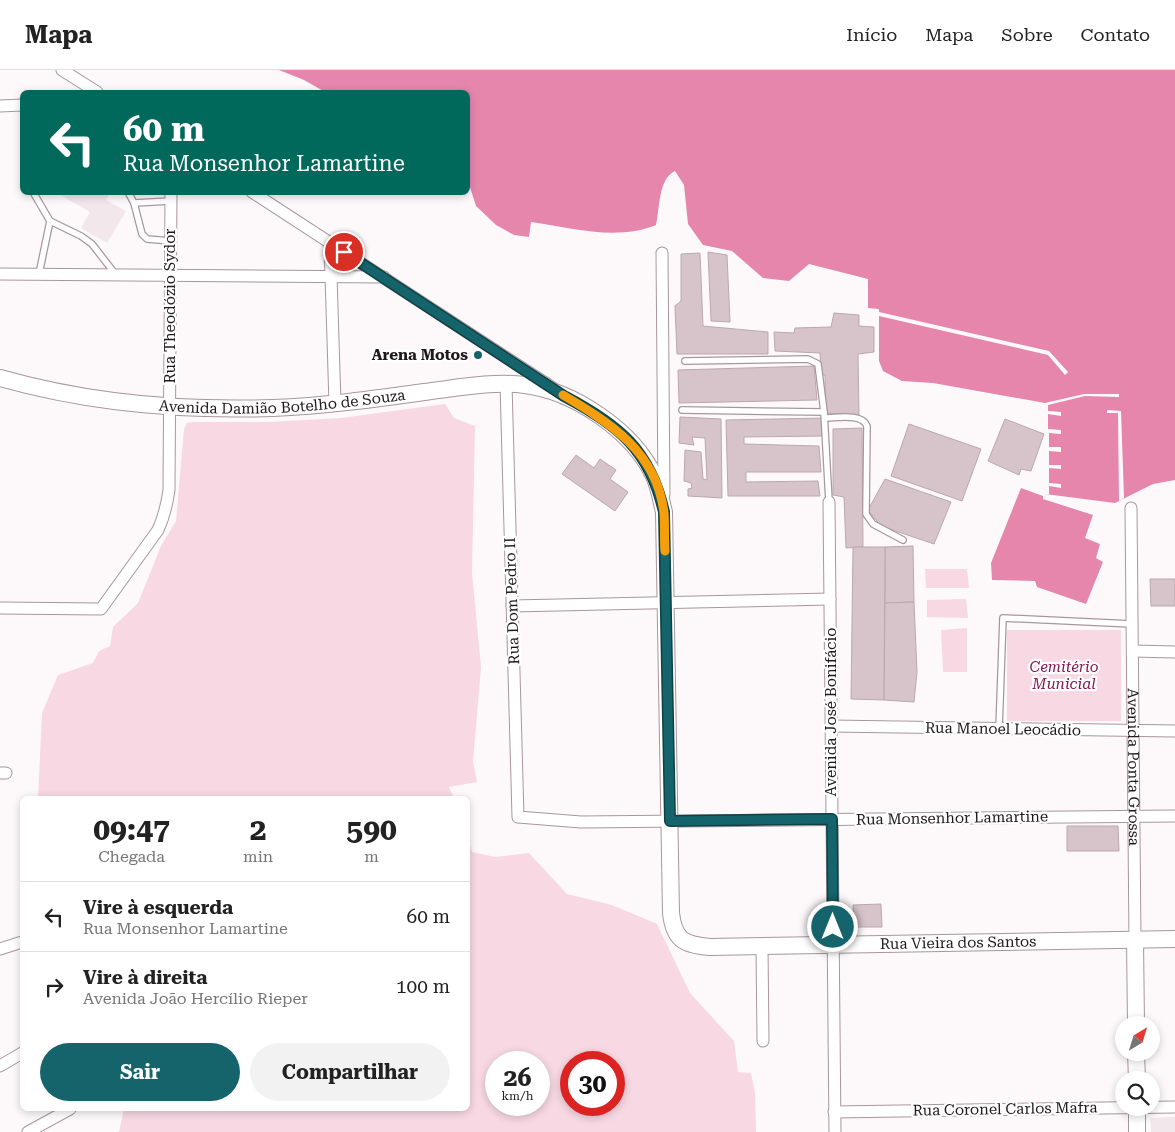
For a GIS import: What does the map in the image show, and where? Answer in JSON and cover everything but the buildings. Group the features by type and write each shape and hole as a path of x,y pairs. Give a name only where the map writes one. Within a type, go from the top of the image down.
{"main road":[{"name":"Avenida Damião Botelho de Souza","path":"0,378 76,395 169,406 242,408 335,404 449,389 506,384 525,385 564,396 600,417 621,433 636,449 654,477 664,512 671,913 676,934 682,940"},
{"name":"Rua Vieira dos Santos","path":"682,940 697,946 762,946 1175,939"},
{"name":"Avenida Ponta Grossa","path":"1135,940 1136,1016"},
{"path":"1137,1116 1137,1132"}],"street":[{"path":"62,70 94,90"},
{"path":"0,106 20,106"},
{"path":"257,195 564,396"},
{"name":"Rua Theodózio Sydor","path":"0,608 101,609 158,530 166,511 169,490 171,197"},
{"path":"330,243 335,404"},
{"path":"662,253 664,512"},
{"path":"0,274 384,277"},
{"name":"Rua Dom Pedro II","path":"506,384 518,818"},
{"name":"Avenida José Bonifácio","path":"829,502 835,1132"},
{"name":"Avenida Ponta Grossa","path":"1131,508 1135,940"},
{"path":"512,606 830,599"},
{"path":"1132,651 1175,652"},
{"name":"Rua Manoel Leocádio","path":"831,726 1175,731"},
{"name":"Rua Monsenhor Lamartine","path":"518,818 581,822 1175,816"},
{"path":"0,949 20,943"},
{"path":"762,946 763,1041"},
{"path":"0,1066 20,1054"},
{"name":"Rua Coronel Carlos Mafra","path":"1160,1107 1175,1107"},
{"name":"Rua Coronel Carlos Mafra","path":"834,1112 1115,1108"},
{"path":"28,1132 66,1111"}],"lane":[{"path":"35,195 50,221 81,236 92,244 116,274"},
{"path":"130,195 134,203 144,237 147,239 170,241"},
{"path":"134,203 171,197"},
{"path":"38,274 50,221"},
{"path":"685,361 808,359 818,364 824,415 829,502"},
{"path":"682,410 860,418 867,426 866,514 873,524 903,540"},
{"path":"999,728 1003,618 1132,624"}],"shaded area":[{"path":"279,70 1175,70 1175,480 1153,484 1115,503 1045,494 1045,403 933,383 902,381 883,371 879,361 879,309 868,308 868,279 809,264 789,281 763,278 732,251 703,245 688,224 684,185 675,171 665,180 656,225 641,230 610,233 531,222 529,237 514,235 496,225 476,206 470,187 470,90 322,90 304,80"},
{"path":"60,195 109,195 106,200 126,211 107,243 81,228 90,212"},
{"path":"1021,488 1043,496 1043,499 1093,515 1085,538 1100,544 1096,558 1103,562 1086,604 1037,587 1035,581 992,580 991,563"},
{"path":"1175,1117 1175,1132 1151,1132 1150,1118"}],"green space":[{"path":"445,404 454,418 475,426 472,573 481,667 473,762 477,782 449,787 453,796 38,796 42,713 58,675 93,663 99,651 110,646 113,627 138,603 161,546 176,521 184,429 187,423 268,422 341,418"},
{"path":"925,569 967,569 969,588 926,588"},
{"path":"966,599 968,618 927,617 927,600"},
{"path":"967,628 967,672 943,672 941,630"},
{"name":"Cemitério Municial","path":"1007,630 1121,630 1121,721 1007,721"},
{"path":"470,844 472,852 495,857 529,853 567,894 612,905 657,924 690,993 734,1041 738,1072 751,1073 755,1092 756,1132 119,1132 124,1111 470,1111"}],"pier":[{"path":"879,312 1049,351 1068,372 1065,375 1048,355 879,316"},
{"path":"1084,394 1119,394 1119,397 1085,396 1048,405 1048,411 1061,412 1061,416 1048,414 1048,429 1061,430 1061,434 1049,433 1049,447 1061,447 1061,452 1049,451 1049,465 1061,465 1061,469 1049,468 1049,483 1061,484 1061,488 1049,486 1049,494 1045,494 1045,403"},
{"path":"1107,410 1121,411 1124,498 1119,501 1118,413 1107,413"}],"slow traffic":[{"path":"563,395 614,427 643,458 654,477 660,493 664,512 665,551"}],"place":[{"name":"Arena Motos","path":"478,355"}],"route":[{"path":"344,252 564,396 600,417 628,440 643,458 654,477 664,512 670,821 832,819 833,927"}]}
